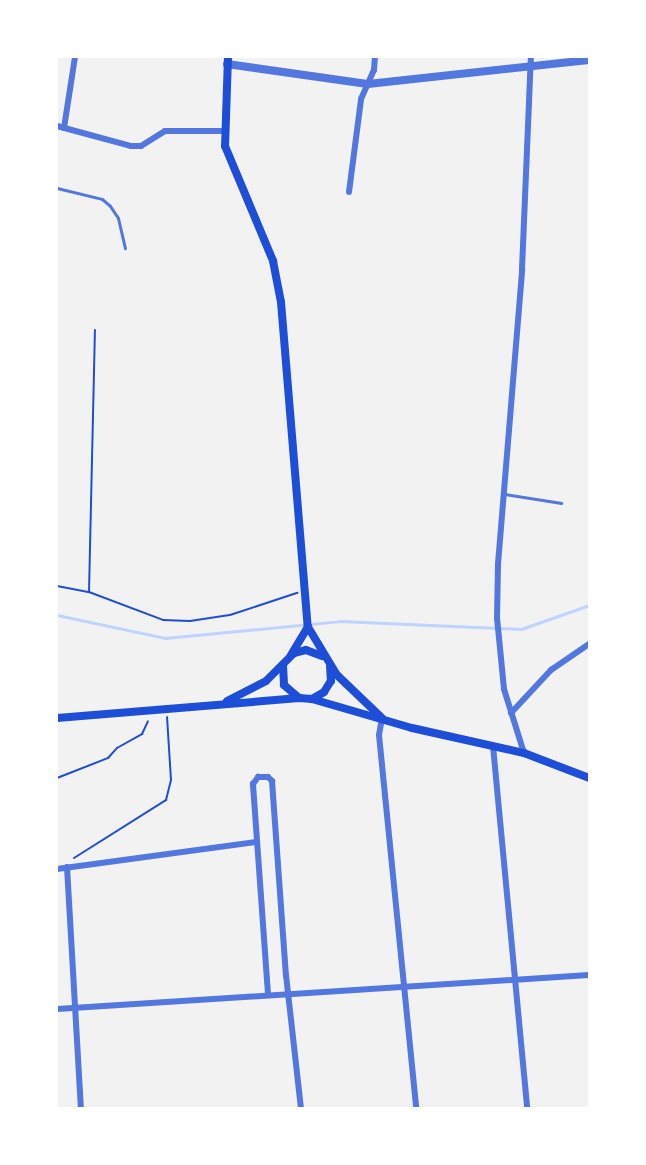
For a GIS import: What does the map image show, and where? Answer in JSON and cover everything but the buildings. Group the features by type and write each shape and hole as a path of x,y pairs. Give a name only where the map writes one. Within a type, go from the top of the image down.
{"main road":[{"path":"227,61 224,131 230,160 273,261 281,302 308,627 327,662 329,685 312,699"},
{"path":"299,698 284,685 286,661 308,627"},
{"path":"221,703 258,687 286,661 306,650 327,662 382,718"},
{"path":"57,718 221,703 312,699 524,753 589,778"}],"street":[{"path":"75,57 61,127 131,146 141,146 165,131 224,131"},
{"path":"348,192 361,99 368,84 375,57"},
{"path":"524,753 511,713 497,638 497,618 504,494 522,269 531,57"},
{"path":"227,61 368,84 589,60"},
{"path":"511,713 551,670 589,644"},
{"path":"382,718 379,735 406,987 416,1108"},
{"path":"493,746 527,1108"},
{"path":"268,994 253,784 258,777 268,777 272,781 301,1108"},
{"path":"57,869 257,842"},
{"path":"67,867 81,1108"},
{"path":"57,1009 589,975"}],"lane":[{"path":"57,188 102,199 110,206 118,218 125,248"},
{"path":"504,494 561,503"}],"path":[{"path":"89,592 95,330"},
{"path":"57,586 89,592 163,620 190,621 230,615 306,590"},
{"path":"67,867 75,856 166,800 171,780 166,708"},
{"path":"57,778 108,758 117,748 142,734 152,710"}],"waterway":[{"path":"57,615 165,638 340,621 521,629 589,605"}]}
